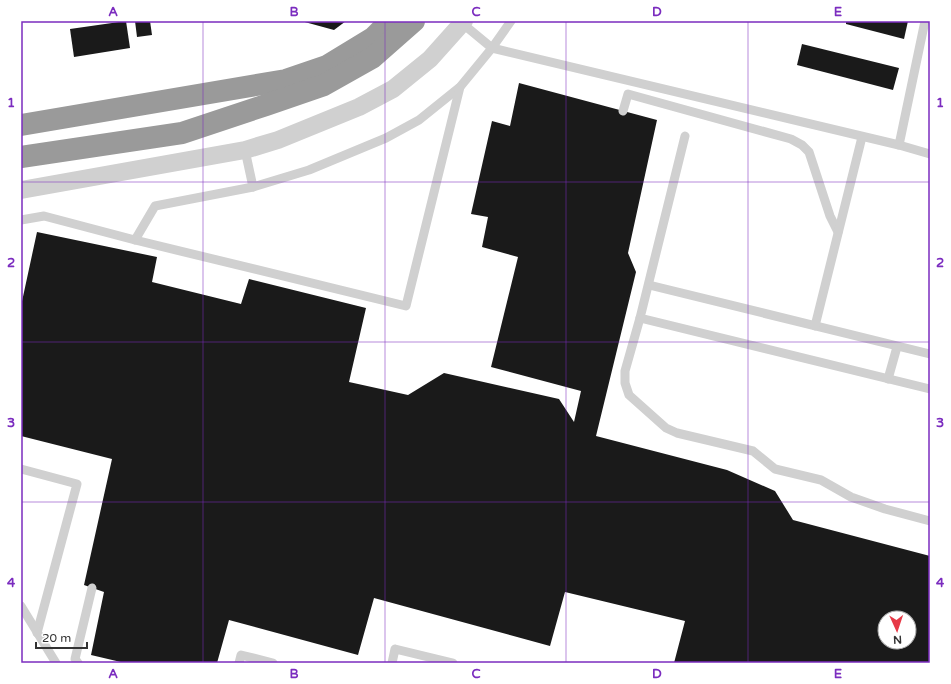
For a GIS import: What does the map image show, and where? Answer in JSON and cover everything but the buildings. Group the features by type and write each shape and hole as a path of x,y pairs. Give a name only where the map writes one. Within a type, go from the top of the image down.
{"highway":[{"path":"21,125 286,80 327,66 373,38 390,21"},
{"path":"21,157 182,133 324,85 372,58 414,21"}],"street":[{"path":"21,190 244,150 285,137 359,107 393,89 430,59 463,22"}],"lane":[{"path":"135,240 155,206 253,187 309,170 386,138 419,120 460,87 492,48 511,21"},
{"path":"899,145 925,21"},
{"path":"463,22 492,48 899,145 930,154"},
{"path":"21,220 44,216 135,240 406,306 460,87"},
{"path":"623,111 628,94 791,139 802,145 809,152 830,216 838,232"},
{"path":"685,136 649,285 625,371 625,383 629,395 666,428 677,433 753,451 776,469 821,480 851,497 878,507 930,521"},
{"path":"815,326 862,137"},
{"path":"244,150 253,187"},
{"path":"649,285 930,354"},
{"path":"640,318 930,389"},
{"path":"888,378 897,347"},
{"path":"21,469 77,484 37,633"},
{"path":"78,663 75,659 92,588"},
{"path":"21,606 56,663"},
{"path":"392,663 395,649 453,663"},
{"path":"239,663 241,655 273,663"}]}
